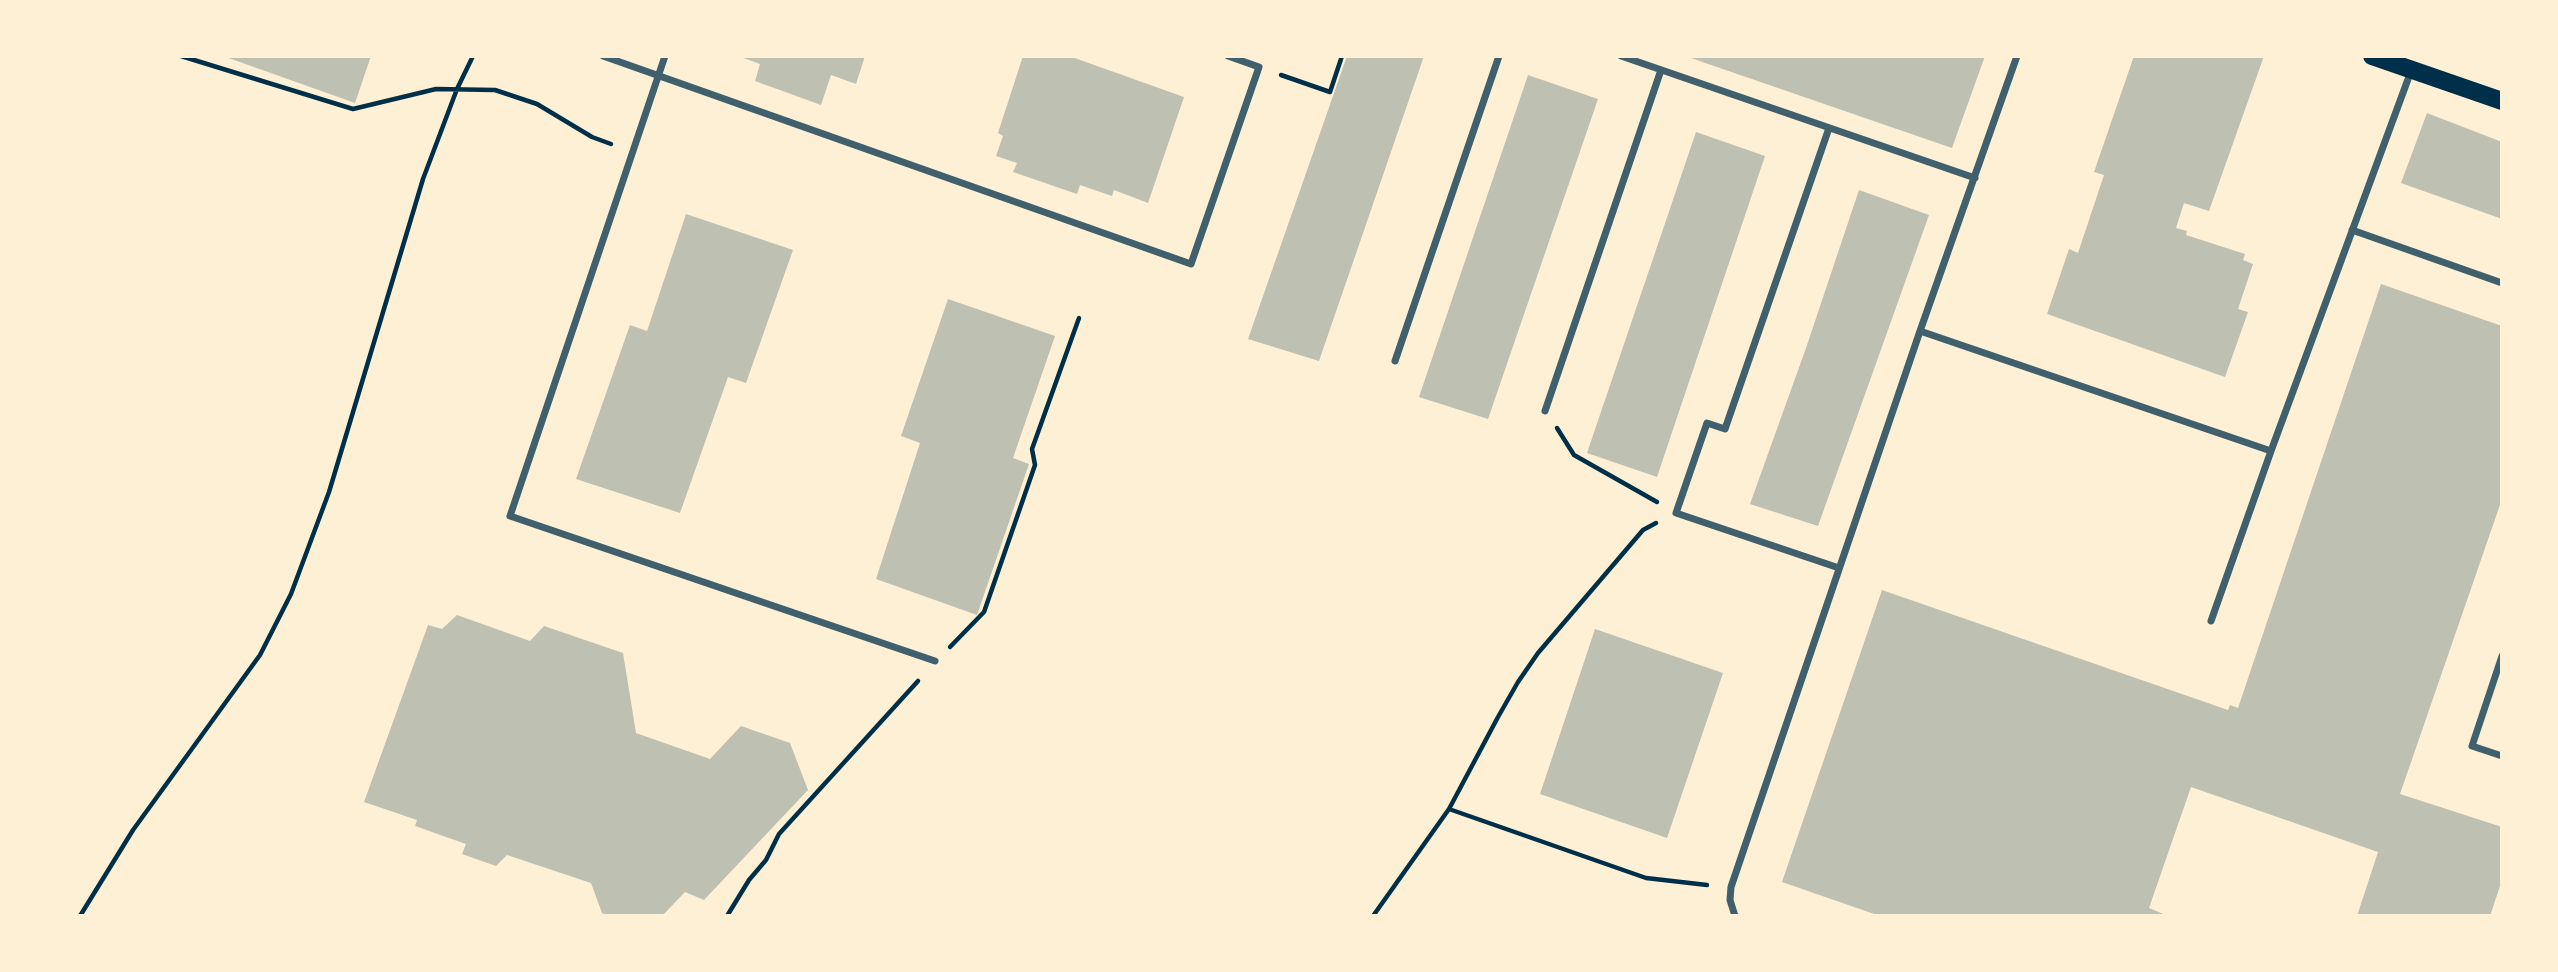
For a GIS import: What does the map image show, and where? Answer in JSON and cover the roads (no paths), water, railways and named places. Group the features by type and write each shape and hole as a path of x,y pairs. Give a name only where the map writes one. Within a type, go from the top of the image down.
{"main road":[{"path":"2372,56 2502,101"}],"street":[{"path":"603,56 1191,264 1259,67 1228,56"},
{"path":"665,56 510,516 935,661"},
{"path":"1395,361 1499,56"},
{"path":"1621,56 1975,178"},
{"path":"1735,916 1730,900 1731,887 1920,331 2017,56"},
{"path":"1545,411 1661,70"},
{"path":"2211,621 2411,70"},
{"path":"1829,128 1725,429 1707,423 1676,513 1839,568"},
{"path":"2352,230 2502,283"},
{"path":"1920,331 2271,451"},
{"path":"2502,656 2472,746 2502,756"}]}
